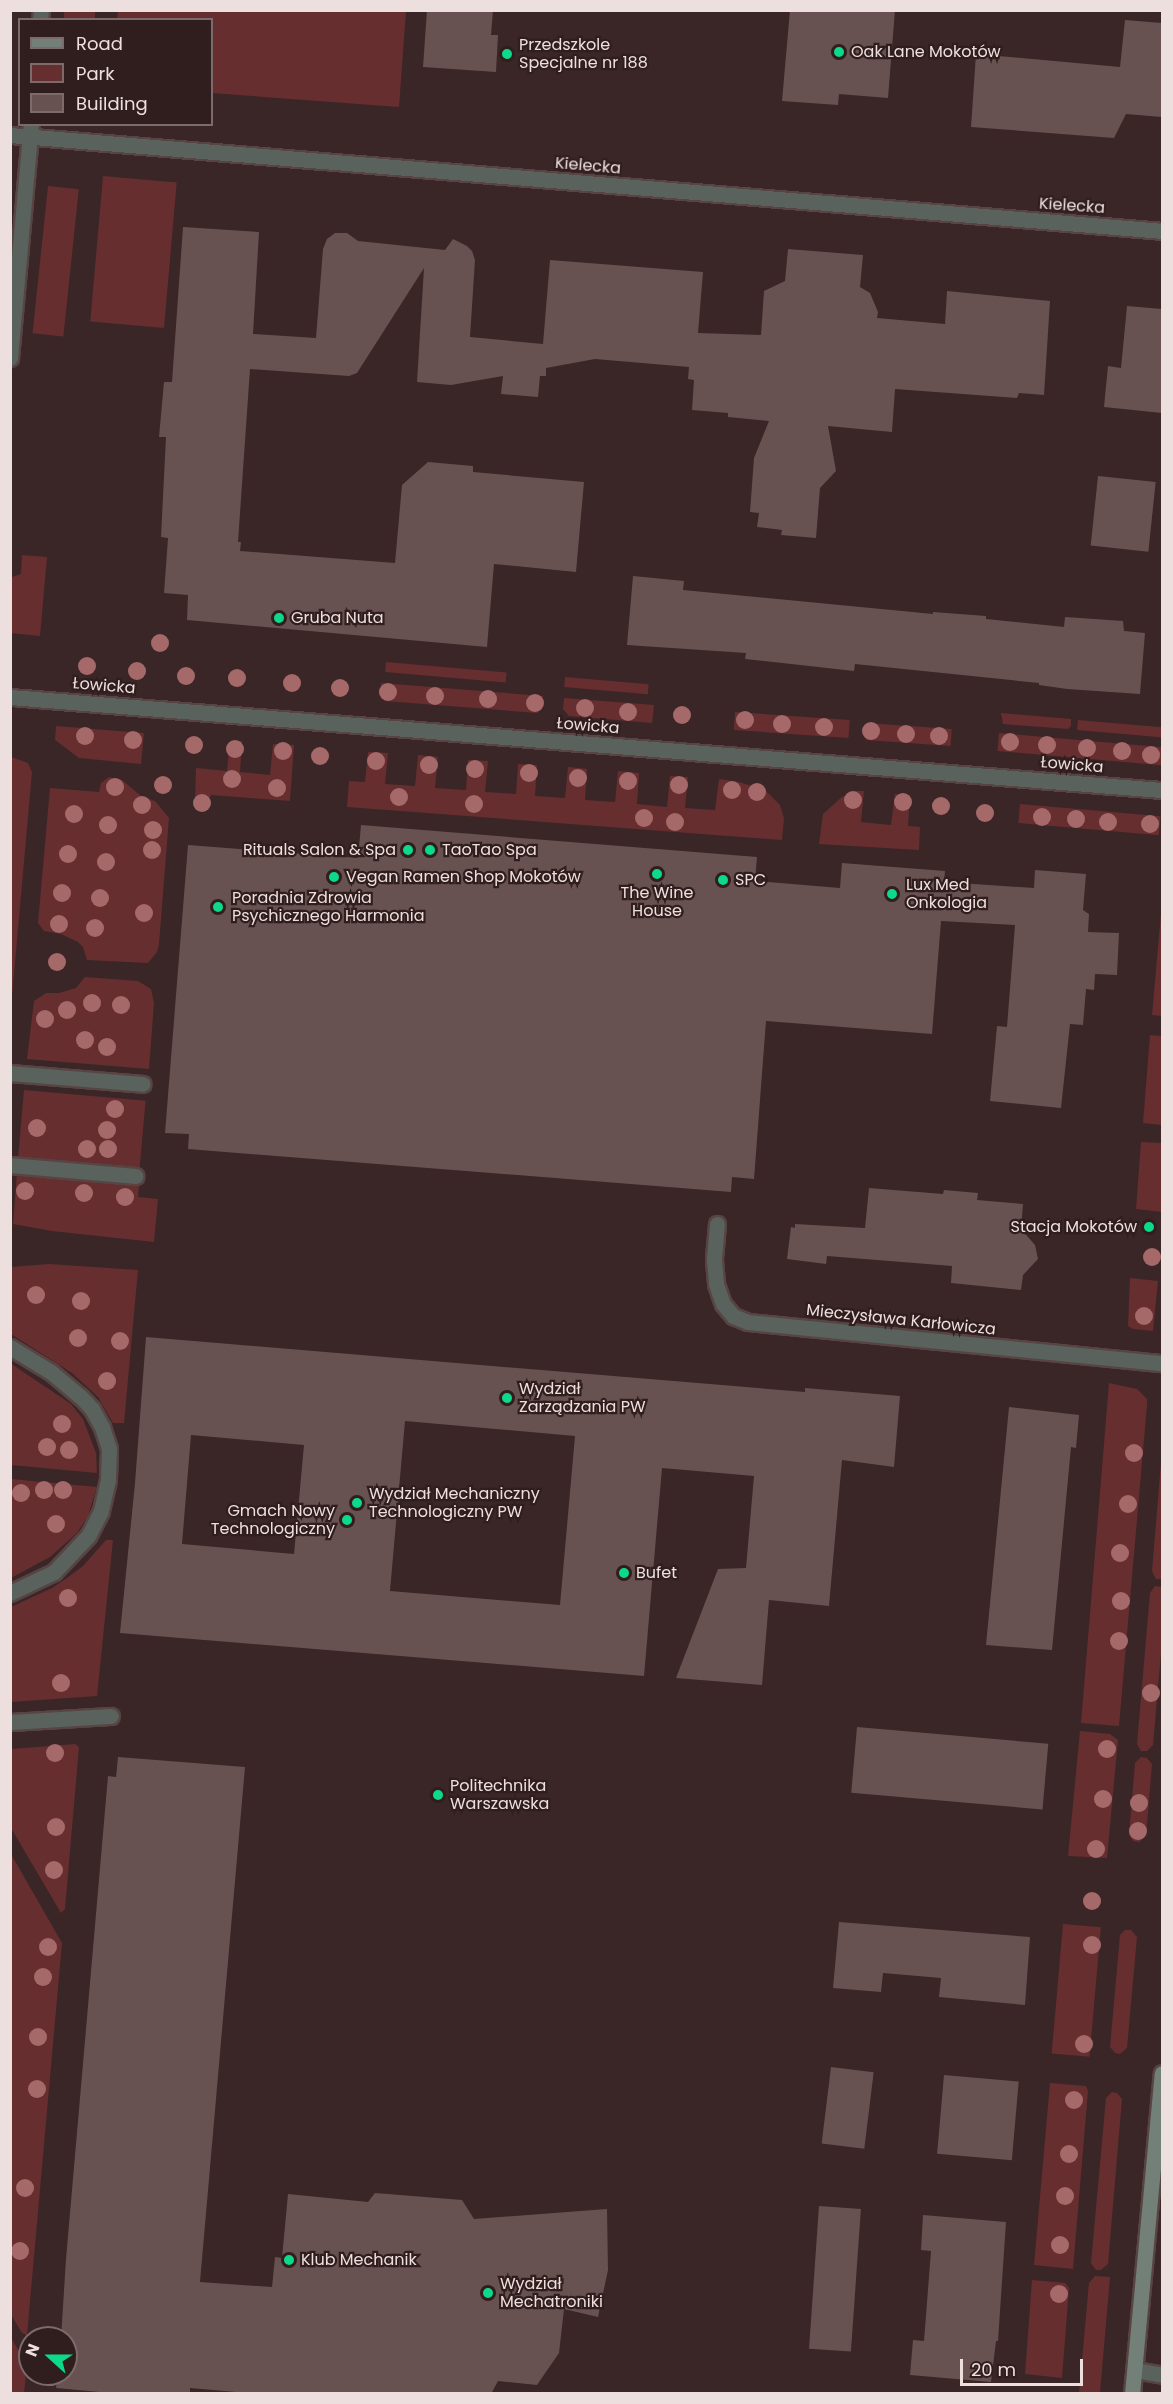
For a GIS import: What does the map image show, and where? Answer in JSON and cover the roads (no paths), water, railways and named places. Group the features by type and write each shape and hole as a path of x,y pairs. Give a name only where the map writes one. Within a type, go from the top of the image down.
{"street":[{"name":"Kielecka","path":"10,135 30,131 1162,231"},
{"path":"10,358 30,131"},
{"name":"Łowicka","path":"10,697 1162,790"},
{"path":"10,1073 143,1084"},
{"path":"10,1165 136,1176"},
{"name":"Mieczysława Karłowicza","path":"717,1224 714,1260 716,1284 723,1304 733,1316 747,1322 1162,1363"},
{"path":"10,1347 51,1372 80,1396 102,1427 109,1449 108,1480 101,1511 88,1536 54,1572 10,1593"},
{"path":"10,1722 111,1716"},
{"path":"1132,2394 1162,2073"},
{"path":"1135,2370 1162,2375"}],"place":[{"name":"Oak Lane Mokotów","path":"839,52"},
{"name":"Przedszkole Specjalne nr 188","path":"507,54"},
{"name":"Gruba Nuta","path":"279,618"},
{"name":"Rituals Salon & Spa","path":"408,850"},
{"name":"TaoTao Spa","path":"430,850"},
{"name":"The Wine House","path":"657,874"},
{"name":"Vegan Ramen Shop Mokotów","path":"334,877"},
{"name":"SPC","path":"723,880"},
{"name":"Lux Med Onkologia","path":"892,894"},
{"name":"Poradnia Zdrowia Psychicznego Harmonia","path":"218,907"},
{"name":"Stacja Mokotów","path":"1149,1227"},
{"name":"Wydział Zarządzania PW","path":"507,1398"},
{"name":"Wydział Mechaniczny Technologiczny PW","path":"357,1503"},
{"name":"Gmach Nowy Technologiczny","path":"347,1520"},
{"name":"Bufet","path":"624,1573"},
{"name":"Politechnika Warszawska","path":"438,1795"},
{"name":"Klub Mechanik","path":"289,2260"},
{"name":"Wydział Mechatroniki","path":"488,2293"}]}
